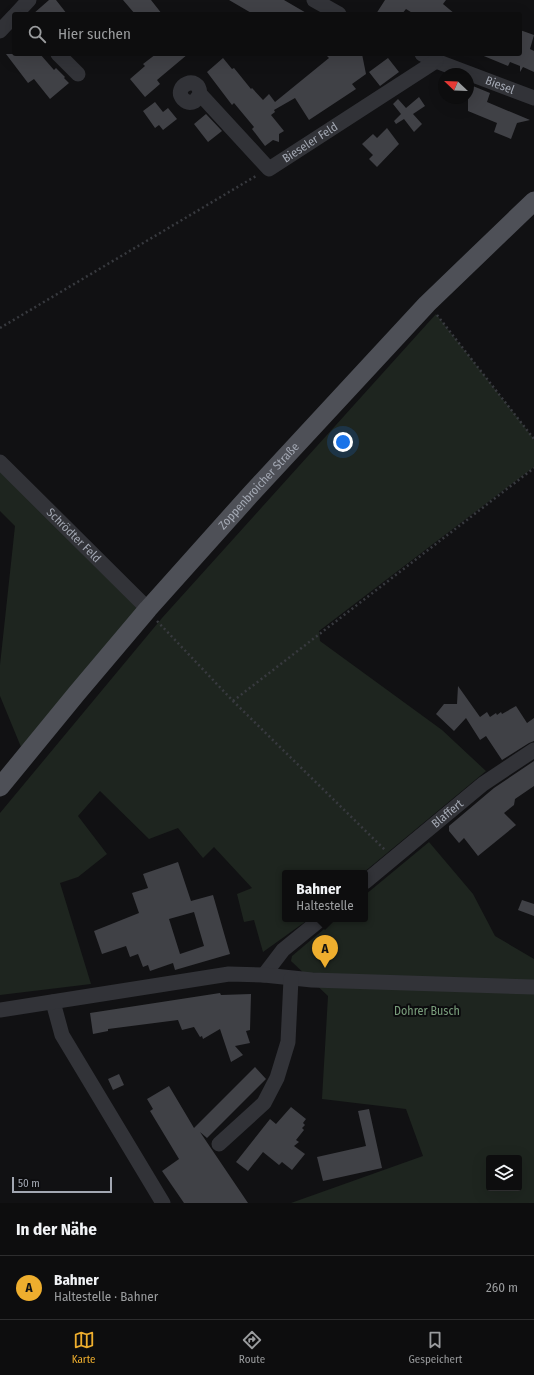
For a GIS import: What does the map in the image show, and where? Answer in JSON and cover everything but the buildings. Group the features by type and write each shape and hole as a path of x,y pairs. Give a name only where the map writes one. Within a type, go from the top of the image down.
{"main road":[{"name":"Zoppenbroicher Straße","path":"0,787 148,609 250,495 427,304 534,201"}],"street":[{"path":"18,12 28,0"},
{"path":"314,0 335,12"},
{"path":"1,31 12,19"},
{"path":"60,56 78,74"},
{"name":"Biesel","path":"426,56 534,98"},
{"name":"Bieseler Feld","path":"200,94 269,169 436,61"},
{"name":"Schrödter Feld","path":"0,462 148,609"},
{"name":"Blaffert","path":"368,880 483,784 534,750"},
{"path":"264,975 283,950 317,922"},
{"path":"0,1010 229,974 264,975 291,979 534,987"},
{"path":"219,1144 264,1103 277,1078 288,1042 291,979"},
{"path":"53,1002 62,1035 163,1203"}],"path":[{"path":"0,328 269,169"},
{"path":"427,304 534,439"},
{"path":"233,701 534,468"},
{"path":"148,609 155,620 233,701 394,858"}],"green space":[{"path":"436,314 534,439 534,467 319,631 320,641 442,730 486,771 367,870 282,870 282,922 305,922 263,952 254,920 244,922 237,894 252,888 214,847 203,858 178,828 149,839 100,791 78,816 107,854 78,877 60,883 91,984 0,995 0,813 162,618"},
{"path":"0,470 142,604 21,747 0,696 0,665 15,526 0,511"},
{"name":"Dohrer Busch","path":"429,842 473,894 495,936 534,959 534,1203 291,1203 423,1156 406,1109 322,1099 328,996 291,961 292,956 332,922 368,922 368,893"}],"place":[{"name":"Bahner","path":"325,968"}]}
